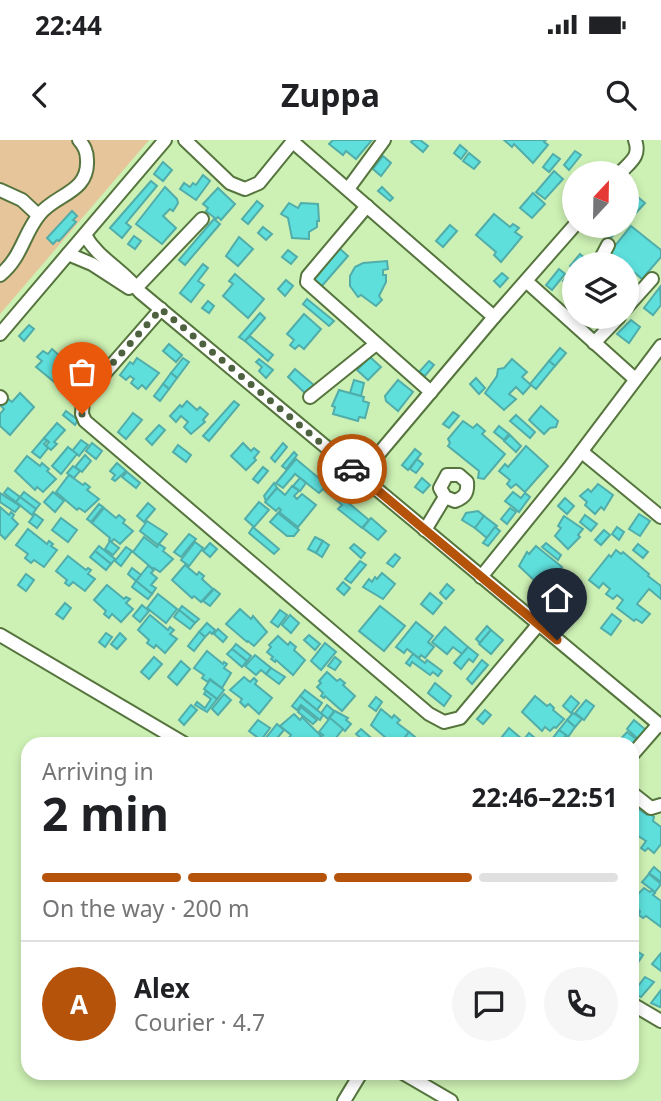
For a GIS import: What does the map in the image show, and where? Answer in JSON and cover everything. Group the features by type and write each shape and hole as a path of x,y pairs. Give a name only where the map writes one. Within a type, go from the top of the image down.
{"street":[{"path":"0,334 165,140"},
{"path":"185,140 220,171 237,180 249,180 273,165 293,141 494,317"},
{"path":"348,189 384,140"},
{"path":"625,161 628,154 627,140"},
{"path":"632,161 637,149 635,140"},
{"path":"0,275 20,254 38,215 81,182 87,166 82,142"},
{"path":"154,155 169,146 195,150"},
{"path":"0,190 22,200 38,215"},
{"path":"367,206 307,280 308,284 431,392"},
{"path":"138,290 202,219"},
{"path":"85,235 99,254 138,290 538,625 658,719 639,745"},
{"path":"360,476 564,238"},
{"path":"604,252 608,244"},
{"path":"68,254 92,264 127,287 138,290"},
{"path":"639,287 652,279"},
{"path":"526,281 635,379"},
{"path":"161,309 83,398 82,414 85,421 429,715 443,722 460,718 538,625"},
{"path":"594,343 606,329"},
{"path":"310,397 376,344"},
{"path":"481,577 582,452 661,346"},
{"path":"582,452 661,517"},
{"path":"425,530 445,497"},
{"path":"0,635 173,737"},
{"path":"639,799 651,808 661,805"},
{"path":"639,1008 661,1021"},
{"path":"344,1101 357,1080"},
{"path":"415,1080 451,1101"}],"shaded area":[{"path":"0,140 149,140 0,314"}],"building":[{"path":"333,140 372,140 356,159 346,151 343,155 329,144"},
{"path":"420,140 428,146 423,152 411,142"},
{"path":"504,140 546,140 544,142 548,145 533,163 514,144 512,147"},
{"path":"460,145 467,151 461,159 454,153"},
{"path":"575,151 581,155 576,161 567,161"},
{"path":"469,153 480,162 474,169 463,161"},
{"path":"553,154 560,159 549,172 543,167"},
{"path":"383,156 391,163 381,176 373,169"},
{"path":"163,162 172,170 163,181 154,174"},
{"path":"554,171 562,178 545,199 536,192"},
{"path":"203,175 210,181 196,200 180,189 184,183 190,187 193,183 196,185"},
{"path":"151,181 157,186 126,223 131,227 122,238 110,228"},
{"path":"165,187 178,203 173,211 170,209 163,216 176,228 162,244 136,224"},
{"path":"382,187 393,198 390,201 378,191"},
{"path":"218,188 235,204 221,220 206,211 208,208 203,204"},
{"path":"533,193 545,204 532,218 520,208"},
{"path":"639,198 645,203 639,210"},
{"path":"257,201 263,206 248,224 242,219"},
{"path":"289,203 298,208 301,203 318,204 319,221 317,227 309,232 309,239 292,238 288,218 281,214"},
{"path":"72,211 77,216 73,220 76,222 53,244 47,238"},
{"path":"494,214 510,227 513,224 519,228 515,232 522,237 501,262 494,255 496,252 476,235"},
{"path":"214,219 220,224 185,265 179,260"},
{"path":"450,225 457,231 443,247 436,241"},
{"path":"263,227 272,234 266,240 258,233"},
{"path":"639,232 661,250 661,257 642,279 639,276 639,252 610,252 621,238 639,238"},
{"path":"134,236 141,241 135,249 128,244"},
{"path":"239,237 253,249 238,266 226,256"},
{"path":"338,247 348,256 321,287 311,277"},
{"path":"288,250 297,257 291,264 282,257"},
{"path":"387,261 388,269 383,270 386,282 379,296 382,300 376,306 361,295 358,297 350,286 350,276 355,267 363,263"},
{"path":"203,264 208,268 198,281 204,285 191,302 180,293"},
{"path":"559,269 562,272 562,278 552,290 546,285"},
{"path":"502,273 508,278 500,287 494,281"},
{"path":"235,274 264,299 248,318 223,296 233,284 229,281"},
{"path":"286,280 293,286 285,296 278,289"},
{"path":"660,287 661,305 653,315 644,308"},
{"path":"307,299 334,321 329,326 303,304"},
{"path":"208,301 214,306 209,313 202,308"},
{"path":"260,313 265,318 245,341 239,337"},
{"path":"304,314 321,329 304,349 299,345 295,349 290,345 294,340 287,334"},
{"path":"29,325 34,329 24,341 19,336"},
{"path":"622,329 639,329 629,343 617,334"},
{"path":"250,336 273,355 268,361 245,341"},
{"path":"169,344 182,355 176,362 163,351"},
{"path":"560,348 566,353 555,366 549,361"},
{"path":"52,349 73,368 58,385 36,367 42,361 37,357 43,351 48,354"},
{"path":"370,357 381,367 368,380 357,370"},
{"path":"137,358 159,373 146,389 142,385 138,389 131,383 134,379 130,376 126,380 120,375 130,362 133,364"},
{"path":"183,358 189,362 177,378 171,373"},
{"path":"259,359 273,370 266,378 259,371 262,367 256,362"},
{"path":"512,359 527,372 522,377 531,385 523,394 516,387 509,394 516,399 504,410 485,393 497,376 498,369 504,368"},
{"path":"429,361 434,365 425,376 419,372"},
{"path":"549,361 555,366 536,389 530,384"},
{"path":"295,369 315,386 307,395 288,377"},
{"path":"171,373 177,378 169,389 163,384"},
{"path":"476,378 485,388 479,394 470,384"},
{"path":"354,380 364,383 361,396 350,393"},
{"path":"398,380 413,392 398,411 386,401 385,396"},
{"path":"163,384 169,389 160,401 154,396"},
{"path":"339,390 364,397 363,401 369,403 365,418 359,417 358,421 333,414 335,407 332,406"},
{"path":"20,393 34,407 10,435 0,426 0,414 4,409 1,406 7,398 12,402"},
{"path":"187,401 197,410 200,407 208,414 203,420 205,422 191,434 184,427 188,422 181,416 176,422 170,416"},
{"path":"234,401 239,405 209,441 203,436"},
{"path":"541,406 558,421 556,427 550,428 544,434 529,420"},
{"path":"66,411 78,420 75,425 63,415"},
{"path":"453,412 459,416 449,428 443,424"},
{"path":"133,413 142,420 126,439 118,432"},
{"path":"516,415 535,432 530,438 510,421"},
{"path":"463,421 473,428 477,424 485,431 482,434 505,454 484,479 478,478 479,471 448,446 448,439"},
{"path":"57,423 65,430 54,442 57,444 51,450 46,446 49,442 44,438"},
{"path":"159,425 165,430 152,445 146,439"},
{"path":"499,426 509,434 504,440 494,432"},
{"path":"510,435 521,446 516,452 504,441"},
{"path":"44,438 47,441 44,444 48,448 40,458 32,452"},
{"path":"81,440 88,445 79,456 72,451"},
{"path":"92,443 102,451 96,459 86,451"},
{"path":"243,443 251,451 254,448 259,452 254,458 256,460 246,470 231,456"},
{"path":"283,443 287,447 275,462 271,458"},
{"path":"178,445 191,455 186,462 173,452"},
{"path":"526,446 548,466 525,492 516,484 511,488 507,484 510,480 499,471 505,464 508,467"},
{"path":"68,447 77,454 61,474 52,466"},
{"path":"415,449 421,454 408,470 402,465"},
{"path":"294,452 297,455 286,469 282,466"},
{"path":"85,455 91,461 82,472 75,467"},
{"path":"27,456 40,466 42,463 56,479 43,492 37,487 35,490 15,471"},
{"path":"296,459 347,498 345,500 369,520 362,528 338,509 342,505 323,489 319,493 295,474 283,488 276,483"},
{"path":"417,459 423,464 416,473 410,469"},
{"path":"117,463 126,471 115,481 112,479 115,475 110,471"},
{"path":"73,466 80,471 74,478 67,473"},
{"path":"263,467 268,471 258,483 253,479"},
{"path":"127,472 140,483 136,488 122,477"},
{"path":"69,475 90,487 87,490 99,499 85,512 79,508 77,510 56,492"},
{"path":"300,478 306,483 300,491 293,486"},
{"path":"422,478 430,485 423,493 415,487"},
{"path":"274,483 277,488 266,501 264,496"},
{"path":"598,484 613,495 604,510 601,507 595,514 580,496 588,489 591,492"},
{"path":"292,486 299,491 294,496 297,499 302,494 316,505 298,527 279,512 279,508 276,511 265,502 277,488 285,495"},
{"path":"8,488 20,497 16,502 4,493"},
{"path":"24,492 40,504 36,509 20,497"},
{"path":"53,492 64,501 55,512 44,502"},
{"path":"513,492 521,498 525,493 530,497 519,512 505,501"},
{"path":"0,493 20,506 15,512 0,502"},
{"path":"20,497 36,509 32,515 16,502"},
{"path":"565,498 574,506 567,514 558,506"},
{"path":"259,502 269,510 254,527 245,519"},
{"path":"148,503 155,509 144,522 137,516"},
{"path":"99,504 103,507 91,522 87,519"},
{"path":"0,507 9,515 11,512 14,515 12,518 18,524 5,539 0,534"},
{"path":"104,508 116,518 119,515 125,520 123,523 133,531 120,544 114,539 111,542 110,538 92,523"},
{"path":"510,508 516,512 507,524 501,519"},
{"path":"478,511 484,516 475,528 462,520 466,513"},
{"path":"278,513 299,530 294,536 287,536 270,522"},
{"path":"35,514 43,520 37,528 29,522"},
{"path":"639,514 650,521 640,536 629,529"},
{"path":"585,515 597,524 591,531 580,522"},
{"path":"484,516 497,526 487,538 475,528"},
{"path":"564,516 583,529 578,535 580,537 568,549 555,536 561,528 558,526"},
{"path":"61,518 77,530 68,542 52,530"},
{"path":"371,518 386,531 378,540 363,528"},
{"path":"147,521 167,534 158,545 140,531"},
{"path":"253,527 279,549 274,554 249,533"},
{"path":"495,527 500,531 488,546 483,543"},
{"path":"617,527 624,532 619,540 612,534"},
{"path":"28,529 47,544 49,541 57,550 44,567 34,560 31,563 25,558 28,554 16,545"},
{"path":"604,530 610,535 601,545 595,540"},
{"path":"189,534 196,539 181,557 174,552"},
{"path":"144,537 157,547 159,544 165,548 163,551 173,559 160,572 133,552"},
{"path":"315,537 323,541 316,553 308,549"},
{"path":"110,541 119,548 113,555 105,549"},
{"path":"323,541 329,545 322,557 316,553"},
{"path":"195,542 203,548 189,566 181,560"},
{"path":"210,543 217,549 210,557 203,551"},
{"path":"546,543 561,555 558,560 542,547"},
{"path":"354,544 365,553 361,558 350,548"},
{"path":"638,544 648,552 643,558 633,550"},
{"path":"99,546 115,559 111,564 95,551"},
{"path":"536,546 562,567 550,577 544,572 537,583 519,566 527,552 529,554"},
{"path":"126,547 132,551 121,566 115,561"},
{"path":"616,550 621,554 623,552 661,586 661,599 649,589 637,604 650,614 642,623 636,619 634,621 617,608 623,600 617,595 613,599 606,594 610,589 603,583 599,588 589,580"},
{"path":"95,551 111,564 106,570 90,557"},
{"path":"395,554 400,558 393,567 387,563"},
{"path":"68,556 86,570 91,570 88,574 95,579 85,591 73,582 69,586 65,583 67,580 56,571"},
{"path":"360,561 366,565 351,583 345,579"},
{"path":"185,565 197,575 199,572 204,576 202,579 213,589 201,602 194,596 192,598 172,580"},
{"path":"148,566 154,570 151,573 157,578 151,585 156,588 152,594 136,581"},
{"path":"132,568 141,575 136,581 128,574"},
{"path":"382,573 395,584 383,599 363,587 369,579 372,582"},
{"path":"26,574 34,580 26,591 18,585"},
{"path":"560,577 570,585 556,603 546,595"},
{"path":"136,581 152,594 148,599 132,587"},
{"path":"343,582 350,588 344,595 337,589"},
{"path":"447,584 454,590 446,599 440,593"},
{"path":"107,585 124,599 130,599 126,603 133,609 121,622 112,614 109,618 104,614 106,611 94,600"},
{"path":"214,589 220,594 210,606 203,601"},
{"path":"430,593 442,603 433,614 421,604"},
{"path":"158,594 177,609 166,623 147,608"},
{"path":"65,603 71,608 63,619 56,614"},
{"path":"142,605 149,611 140,622 133,616"},
{"path":"182,606 199,619 195,623 179,610"},
{"path":"380,606 405,626 384,651 359,631"},
{"path":"240,609 251,619 253,616 267,632 254,646 226,624"},
{"path":"179,610 195,623 190,629 174,617"},
{"path":"280,610 287,615 278,627 271,622"},
{"path":"612,614 621,621 611,635 601,628"},
{"path":"150,615 168,630 170,627 174,630 170,634 177,639 165,653 156,645 154,648 147,643 149,640 138,630"},
{"path":"290,615 299,623 291,633 282,625"},
{"path":"416,622 433,636 428,642 434,647 425,658 421,655 419,658 407,649 404,653 396,647"},
{"path":"207,623 215,630 205,637 199,632"},
{"path":"487,626 491,630 480,643 476,639"},
{"path":"445,627 468,647 462,654 453,647 447,654 432,642"},
{"path":"218,629 227,637 223,642 214,634"},
{"path":"491,630 503,640 491,654 479,644"},
{"path":"199,632 205,637 194,651 188,646"},
{"path":"106,633 112,637 105,647 99,642"},
{"path":"120,633 126,639 117,649 111,644"},
{"path":"309,635 320,644 315,650 304,640"},
{"path":"278,636 288,645 290,642 296,647 294,650 305,660 293,675 276,660 275,662 271,659 273,657 267,652 271,647 269,645"},
{"path":"325,643 336,652 321,670 311,661"},
{"path":"236,644 251,656 247,661 232,649"},
{"path":"468,647 478,655 473,662 469,659 461,669 454,663"},
{"path":"232,649 247,661 242,667 227,654"},
{"path":"207,651 223,664 227,664 224,668 231,673 222,688 210,679 208,682 202,678 204,675 194,668"},
{"path":"413,654 442,671 438,676 433,672 430,675 412,662 410,666 406,663"},
{"path":"255,655 271,668 266,674 261,670 256,675 245,666"},
{"path":"154,657 162,664 149,679 141,672"},
{"path":"335,657 341,662 335,670 328,666"},
{"path":"482,660 488,665 472,684 467,679"},
{"path":"181,661 190,669 177,685 168,677"},
{"path":"271,668 285,677 279,684 266,674"},
{"path":"327,672 337,681 340,679 345,683 343,685 355,696 342,711 325,696 321,696 323,693 317,687"},
{"path":"244,677 250,682 254,678 257,681 255,684 272,698 259,714 248,704 245,707 240,702 242,699 230,690"},
{"path":"210,680 224,690 217,699 204,689"},
{"path":"435,683 451,696 444,706 428,693"},
{"path":"305,690 322,703 317,710 300,696"},
{"path":"206,691 217,699 207,712 195,705 197,702 205,708 211,699 204,694"},
{"path":"224,694 231,700 218,715 212,709"},
{"path":"300,696 323,715 320,720 301,705 297,710 292,706"},
{"path":"535,696 547,706 550,704 564,719 556,728 550,731 545,727 542,731 522,712"},
{"path":"571,696 579,703 571,713 563,706"},
{"path":"376,697 382,702 376,711 369,706"},
{"path":"586,700 594,706 584,720 575,713"},
{"path":"191,705 197,710 184,725 179,720"},
{"path":"327,705 334,711 328,719 321,713"},
{"path":"301,707 317,720 313,724 298,712"},
{"path":"381,709 392,718 394,715 400,720 397,723 409,732 405,737 385,737 371,725"},
{"path":"485,710 491,715 483,724 477,719"},
{"path":"335,711 348,718 346,720 351,724 345,731 329,718"},
{"path":"573,713 582,719 575,727 567,720"},
{"path":"294,714 300,720 302,717 321,736 290,737 291,735 280,726"},
{"path":"330,718 343,729 337,737 321,737 323,735 319,732"},
{"path":"258,720 270,728 263,737 257,737 249,731"},
{"path":"567,720 575,727 568,737 559,730"},
{"path":"634,720 646,730 639,738 627,729"},
{"path":"277,724 284,730 278,737 267,737"},
{"path":"509,728 520,737 502,737"},
{"path":"361,729 370,737 360,737 356,734"},
{"path":"559,730 566,735 564,737 554,737"},
{"path":"639,809 654,817 653,821 661,827 661,844 654,853 648,848 645,851 641,848 646,841 639,836"},
{"path":"654,867 661,873 661,882 649,873"},
{"path":"649,874 661,884 655,892 642,882"},
{"path":"644,888 650,892 652,890 655,893 653,895 661,901 661,927 646,916 643,918 639,915 639,893"},
{"path":"661,953 661,971 652,964"},
{"path":"645,977 654,982 641,997 639,985"},
{"path":"661,990 661,1006 660,1007 651,1003"}],"way so far":[{"path":"82,414 81,406 87,392 161,309 352,469"}],"route":[{"path":"352,469 557,640"}]}
